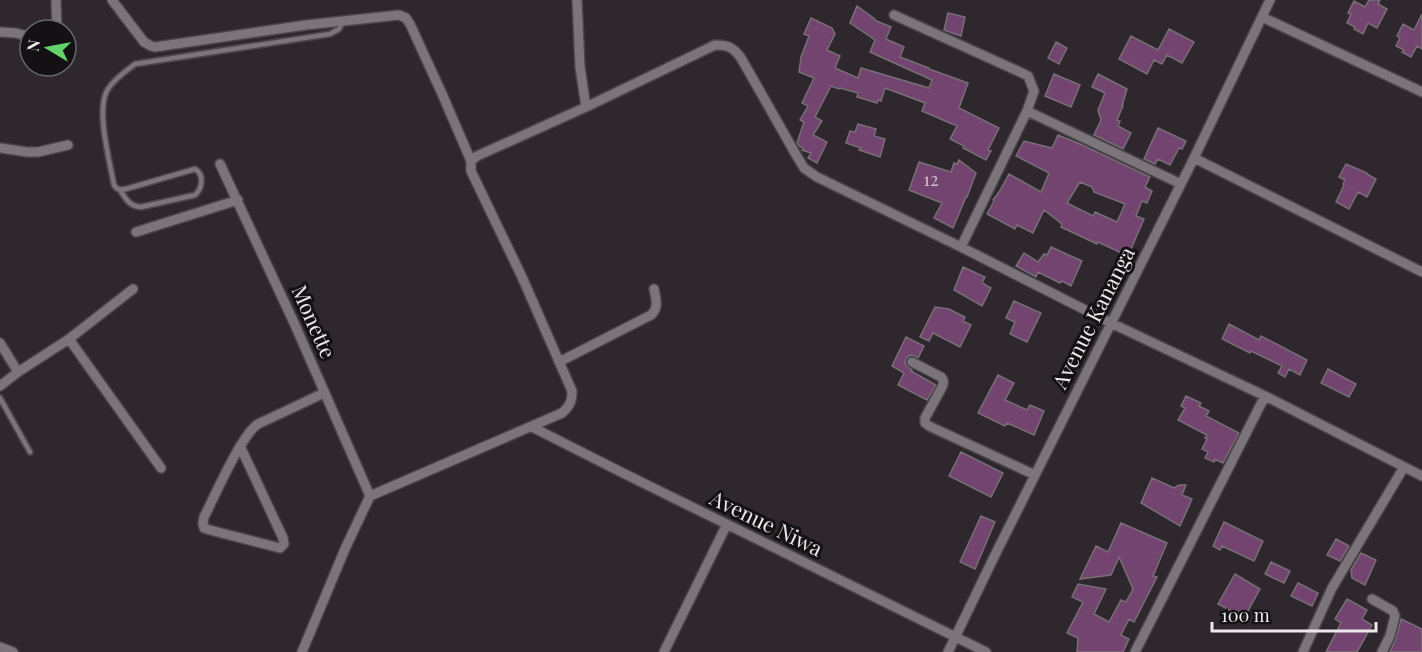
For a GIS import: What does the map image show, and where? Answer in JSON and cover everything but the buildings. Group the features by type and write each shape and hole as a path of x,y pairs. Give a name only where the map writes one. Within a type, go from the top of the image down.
{"street":[{"path":"56,0 57,18"},
{"path":"112,0 144,42 155,47 345,20 399,15 406,18 434,75 471,161 471,171 522,277 572,391 570,405 562,413 370,496 302,652"},
{"path":"577,0 579,67 586,107"},
{"name":"Avenue Kananga","path":"948,652 1194,158 1270,0"},
{"path":"894,15 1028,76 1034,91 1027,111 960,247"},
{"path":"1262,17 1421,90"},
{"path":"0,32 18,34"},
{"path":"471,161 477,156 715,45 725,45 734,49 741,58 804,168 817,177 1111,323 1265,396 1422,476"},
{"path":"1027,111 1181,184"},
{"path":"0,148 38,152 68,145"},
{"path":"1194,158 1422,272"},
{"name":"Monette","path":"220,164 296,326 370,496"},
{"path":"136,232 238,200"},
{"path":"0,386 69,339 133,289"},
{"path":"559,362 651,315 656,311 657,306 654,289"},
{"path":"69,339 160,468"},
{"path":"0,344 18,372"},
{"path":"912,362 943,380 942,387 925,418 925,423 1035,475"},
{"path":"240,446 283,538 284,544 280,548 204,528 202,523 240,446 252,428 258,423 324,393"},
{"path":"1135,652 1265,396"},
{"name":"Avenue Niwa","path":"532,427 986,652"},
{"path":"1303,652 1332,588 1404,467"},
{"path":"664,652 727,524"},
{"path":"1372,599 1393,611 1395,616 1390,636 1382,652"},
{"path":"0,647 13,652"}],"lane":[{"path":"120,190 195,169 201,174 202,185 200,191 195,195 141,207 130,204 116,188 102,108 103,99 108,88 135,64 330,34 339,29 345,20"},
{"path":"0,398 30,452"}]}
